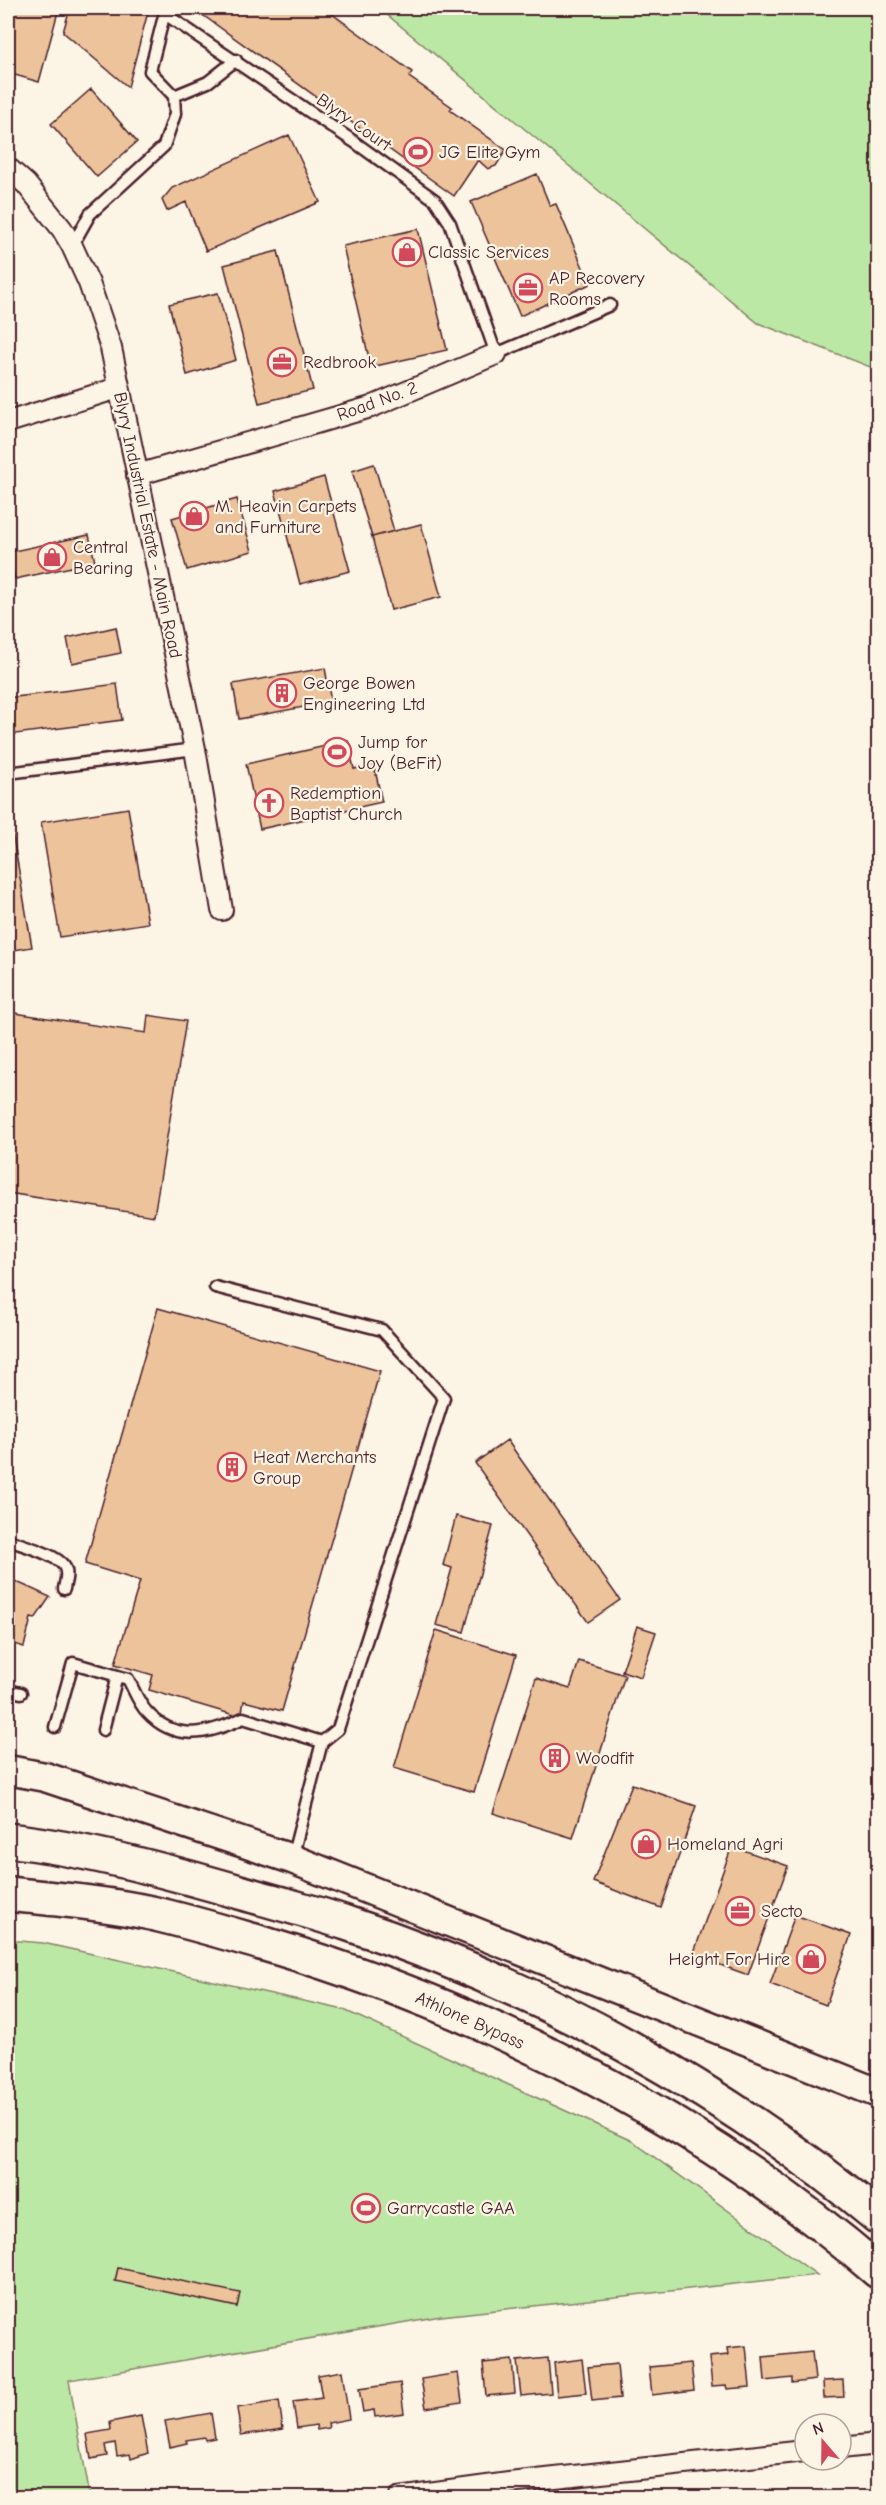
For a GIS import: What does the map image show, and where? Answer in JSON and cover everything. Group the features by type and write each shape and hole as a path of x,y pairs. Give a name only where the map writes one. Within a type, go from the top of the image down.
{"highway":[{"path":"8,1840 37,1843 188,1878 349,1924 453,1963 582,2022 700,2087 786,2144 879,2217"},
{"name":"Athlone Bypass","path":"8,1894 151,1913 334,1965 406,1991 507,2036 624,2094 732,2160 837,2235 879,2271"}],"street":[{"name":"Blyry Industrial Estate - Main Road","path":"8,168 26,184 62,229 72,246 89,283 111,348 195,749 222,910"},
{"name":"Road No. 2","path":"137,476 371,407 496,354"},
{"path":"8,422 118,388"},
{"path":"8,1770 45,1777 292,1859 879,2093"},
{"path":"853,2447 879,2444"},
{"path":"399,2498 507,2490 793,2453"}],"lane":[{"name":"Blyry Court","path":"166,11 435,200 450,223 496,354"},
{"path":"72,246 90,214 164,146 175,114 174,96 150,71 166,11"},
{"path":"174,96 208,82 236,60"},
{"name":"Road No. 2","path":"496,354 610,305"},
{"path":"8,773 195,749"},
{"path":"215,1287 382,1330 444,1398 339,1729 322,1742 292,1859"},
{"path":"8,1540 46,1554 63,1564 67,1574 64,1589"},
{"path":"55,1727 73,1664 128,1679 145,1711 159,1724 176,1730 202,1734 223,1728 243,1718 322,1742"},
{"path":"103,1730 117,1676"},
{"path":"8,1690 21,1693"}],"green space":[{"path":"379,8 878,8 878,370 758,323"},
{"name":"Garrycastle GAA","path":"8,1940 43,1943 344,2010 632,2141 817,2275 441,2316 69,2380 90,2497 8,2497"}],"building":[{"path":"13,8 59,8 39,82 8,73 8,30"},
{"path":"70,8 149,8 128,87 63,32"},
{"path":"200,8 324,8 412,72 409,77 452,107 450,110 506,150 496,166 488,169 478,160 454,196 197,11"},
{"path":"91,89 137,142 97,177 51,124"},
{"path":"289,135 320,202 206,251 186,202 167,211 162,200 172,188"},
{"path":"537,174 550,206 556,204 590,284 520,316 471,202"},
{"path":"418,229 447,350 371,367 343,246"},
{"path":"278,251 313,390 259,403 224,265"},
{"path":"218,293 236,360 187,375 169,304"},
{"path":"374,464 394,531 372,537 352,471"},
{"path":"324,477 350,571 300,584 275,491"},
{"path":"237,499 252,551 187,570 172,518"},
{"path":"421,524 441,597 391,610 372,537"},
{"name":"Central Bearing","path":"89,535 95,562 15,579 9,552"},
{"path":"116,627 121,653 72,663 67,638"},
{"name":"George Bowen Engineering Ltd","path":"325,668 331,702 239,719 233,684"},
{"path":"117,684 122,720 8,735 8,698"},
{"path":"348,741 354,769 374,765 382,802 260,829 246,764"},
{"path":"128,808 148,923 60,937 41,822"},
{"path":"11,825 32,947 8,951 8,826"},
{"path":"8,1012 146,1033 148,1015 186,1021 154,1216 8,1193"},
{"name":"Heat Merchants Group","path":"158,1308 380,1371 282,1711 244,1701 241,1717 149,1690 153,1675 115,1664 140,1581 85,1564"},
{"path":"507,1440 620,1600 588,1622 475,1463"},
{"path":"456,1516 493,1526 464,1632 436,1625 452,1568 443,1565"},
{"path":"8,1578 50,1597 35,1619 31,1618 24,1647 8,1642"},
{"path":"637,1626 656,1632 641,1677 622,1671"},
{"path":"436,1630 516,1655 474,1792 394,1768"},
{"name":"Woodfit","path":"579,1661 625,1675 573,1838 493,1813 536,1678 570,1689"},
{"name":"Homeland Agri","path":"632,1784 696,1806 661,1908 593,1882"},
{"name":"Secto","path":"732,1846 788,1866 748,1975 693,1955"},
{"name":"Height For Hire","path":"795,1915 851,1935 826,2005 770,1984"},
{"path":"118,2268 240,2293 237,2307 115,2281"},
{"path":"746,2346 750,2387 727,2389 726,2385 712,2386 709,2357 728,2355 727,2348"},
{"path":"812,2352 815,2380 792,2383 792,2378 765,2381 763,2357"},
{"path":"548,2358 551,2393 521,2396 517,2361"},
{"path":"582,2359 586,2393 557,2396 554,2363"},
{"path":"512,2360 515,2393 486,2396 483,2363"},
{"path":"691,2363 694,2390 652,2395 649,2367"},
{"path":"617,2364 620,2398 592,2401 588,2367"},
{"path":"342,2371 349,2419 328,2423 329,2428 317,2430 316,2425 297,2428 293,2402 322,2398 318,2375"},
{"path":"458,2373 462,2402 426,2408 421,2379"},
{"path":"843,2380 844,2397 824,2398 823,2381"},
{"path":"400,2383 404,2413 375,2417 374,2410 363,2412 359,2389"},
{"path":"279,2401 283,2429 241,2435 237,2408"},
{"path":"211,2413 215,2438 186,2440 187,2443 170,2447 165,2421"},
{"path":"141,2416 148,2453 131,2459 130,2454 117,2456 115,2443 105,2445 107,2456 91,2459 87,2434 111,2430 110,2422"}],"place":[{"name":"JG Elite Gym","path":"418,152"},
{"name":"Classic Services","path":"407,252"},
{"name":"AP Recovery Rooms","path":"528,288"},
{"name":"Redbrook","path":"282,362"},
{"name":"M. Heavin Carpets and Furniture","path":"194,516"},
{"name":"Central Bearing","path":"52,557"},
{"name":"George Bowen Engineering Ltd","path":"282,693"},
{"name":"Jump for Joy (BeFit)","path":"337,752"},
{"name":"Redemption Baptist Church","path":"269,803"},
{"name":"Heat Merchants Group","path":"232,1467"},
{"name":"Woodfit","path":"555,1758"},
{"name":"Homeland Agri","path":"646,1844"},
{"name":"Secto","path":"740,1911"},
{"name":"Height For Hire","path":"811,1959"},
{"name":"Garrycastle GAA","path":"366,2208"}]}
